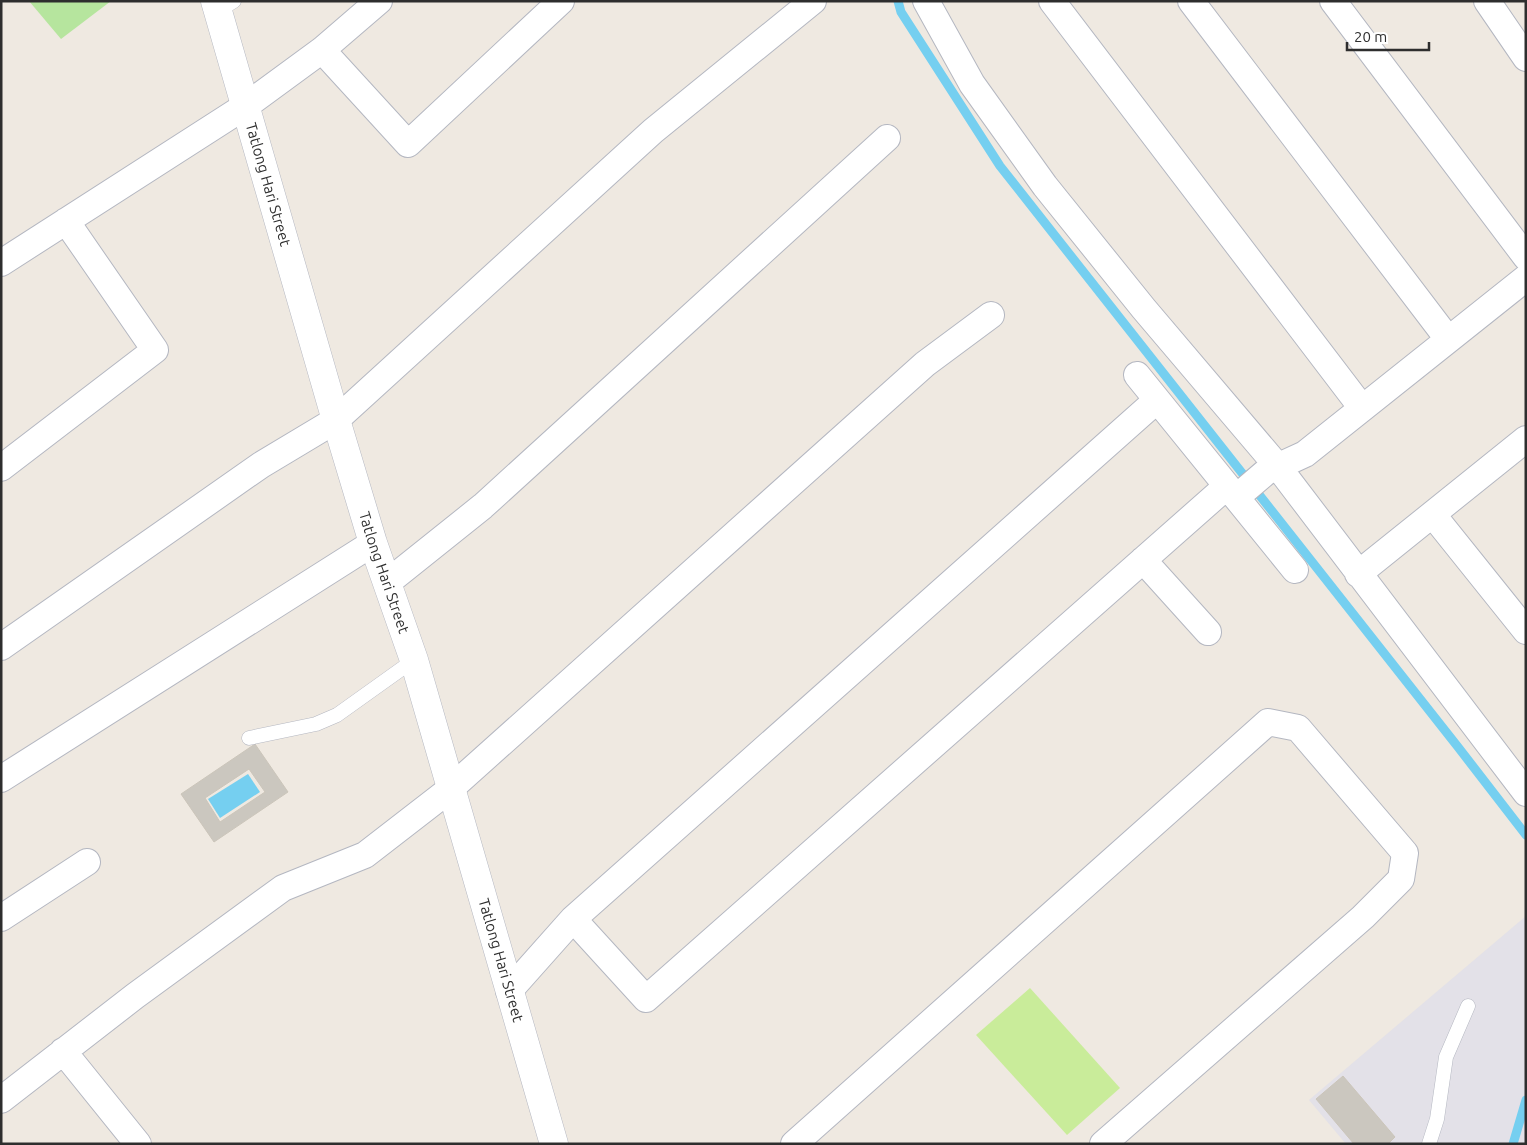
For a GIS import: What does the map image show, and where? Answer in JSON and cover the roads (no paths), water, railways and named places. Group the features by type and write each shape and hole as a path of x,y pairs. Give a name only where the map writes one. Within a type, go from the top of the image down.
{"street":[{"path":"1,263 247,106 322,50 379,1"},
{"path":"322,50 408,144 562,1"},
{"path":"1,647 248,473 336,420 653,131 813,1"},
{"path":"926,1 972,84 1045,186 1358,574 1526,793"},
{"path":"1052,1 1362,408"},
{"path":"1191,1 1448,339"},
{"path":"1333,1 1526,257"},
{"path":"1487,1 1526,58"},
{"name":"Tatlong Hari Street","path":"223,4 247,106 336,420 373,543 414,660 449,790 554,1144"},
{"path":"388,582 483,506 887,138"},
{"path":"1,468 155,350 66,221"},
{"path":"573,919 646,999 1143,560 1235,490 1305,454 1526,278"},
{"path":"1,1100 135,996 283,888 365,855 449,790 925,364 991,315"},
{"path":"1137,376 1235,490 1295,570"},
{"path":"509,991 573,919 1157,400"},
{"path":"1358,574 1523,447"},
{"path":"1433,515 1526,631"},
{"path":"1,779 373,543"},
{"path":"1143,560 1208,632"},
{"path":"794,1144 1268,722 1298,728 1405,853 1401,879 1363,916 1103,1144"},
{"path":"1,918 87,862"},
{"path":"63,1051 138,1144"}],"lane":[{"path":"249,738 316,724 337,715 414,660"},
{"path":"1429,1144 1438,1119 1446,1057 1468,1006"}],"water":[{"path":"248,774 260,792 220,818 208,799"}],"waterway":[{"path":"898,1 901,12 1000,166 1526,835"},
{"path":"1513,1144 1526,1100"}]}
